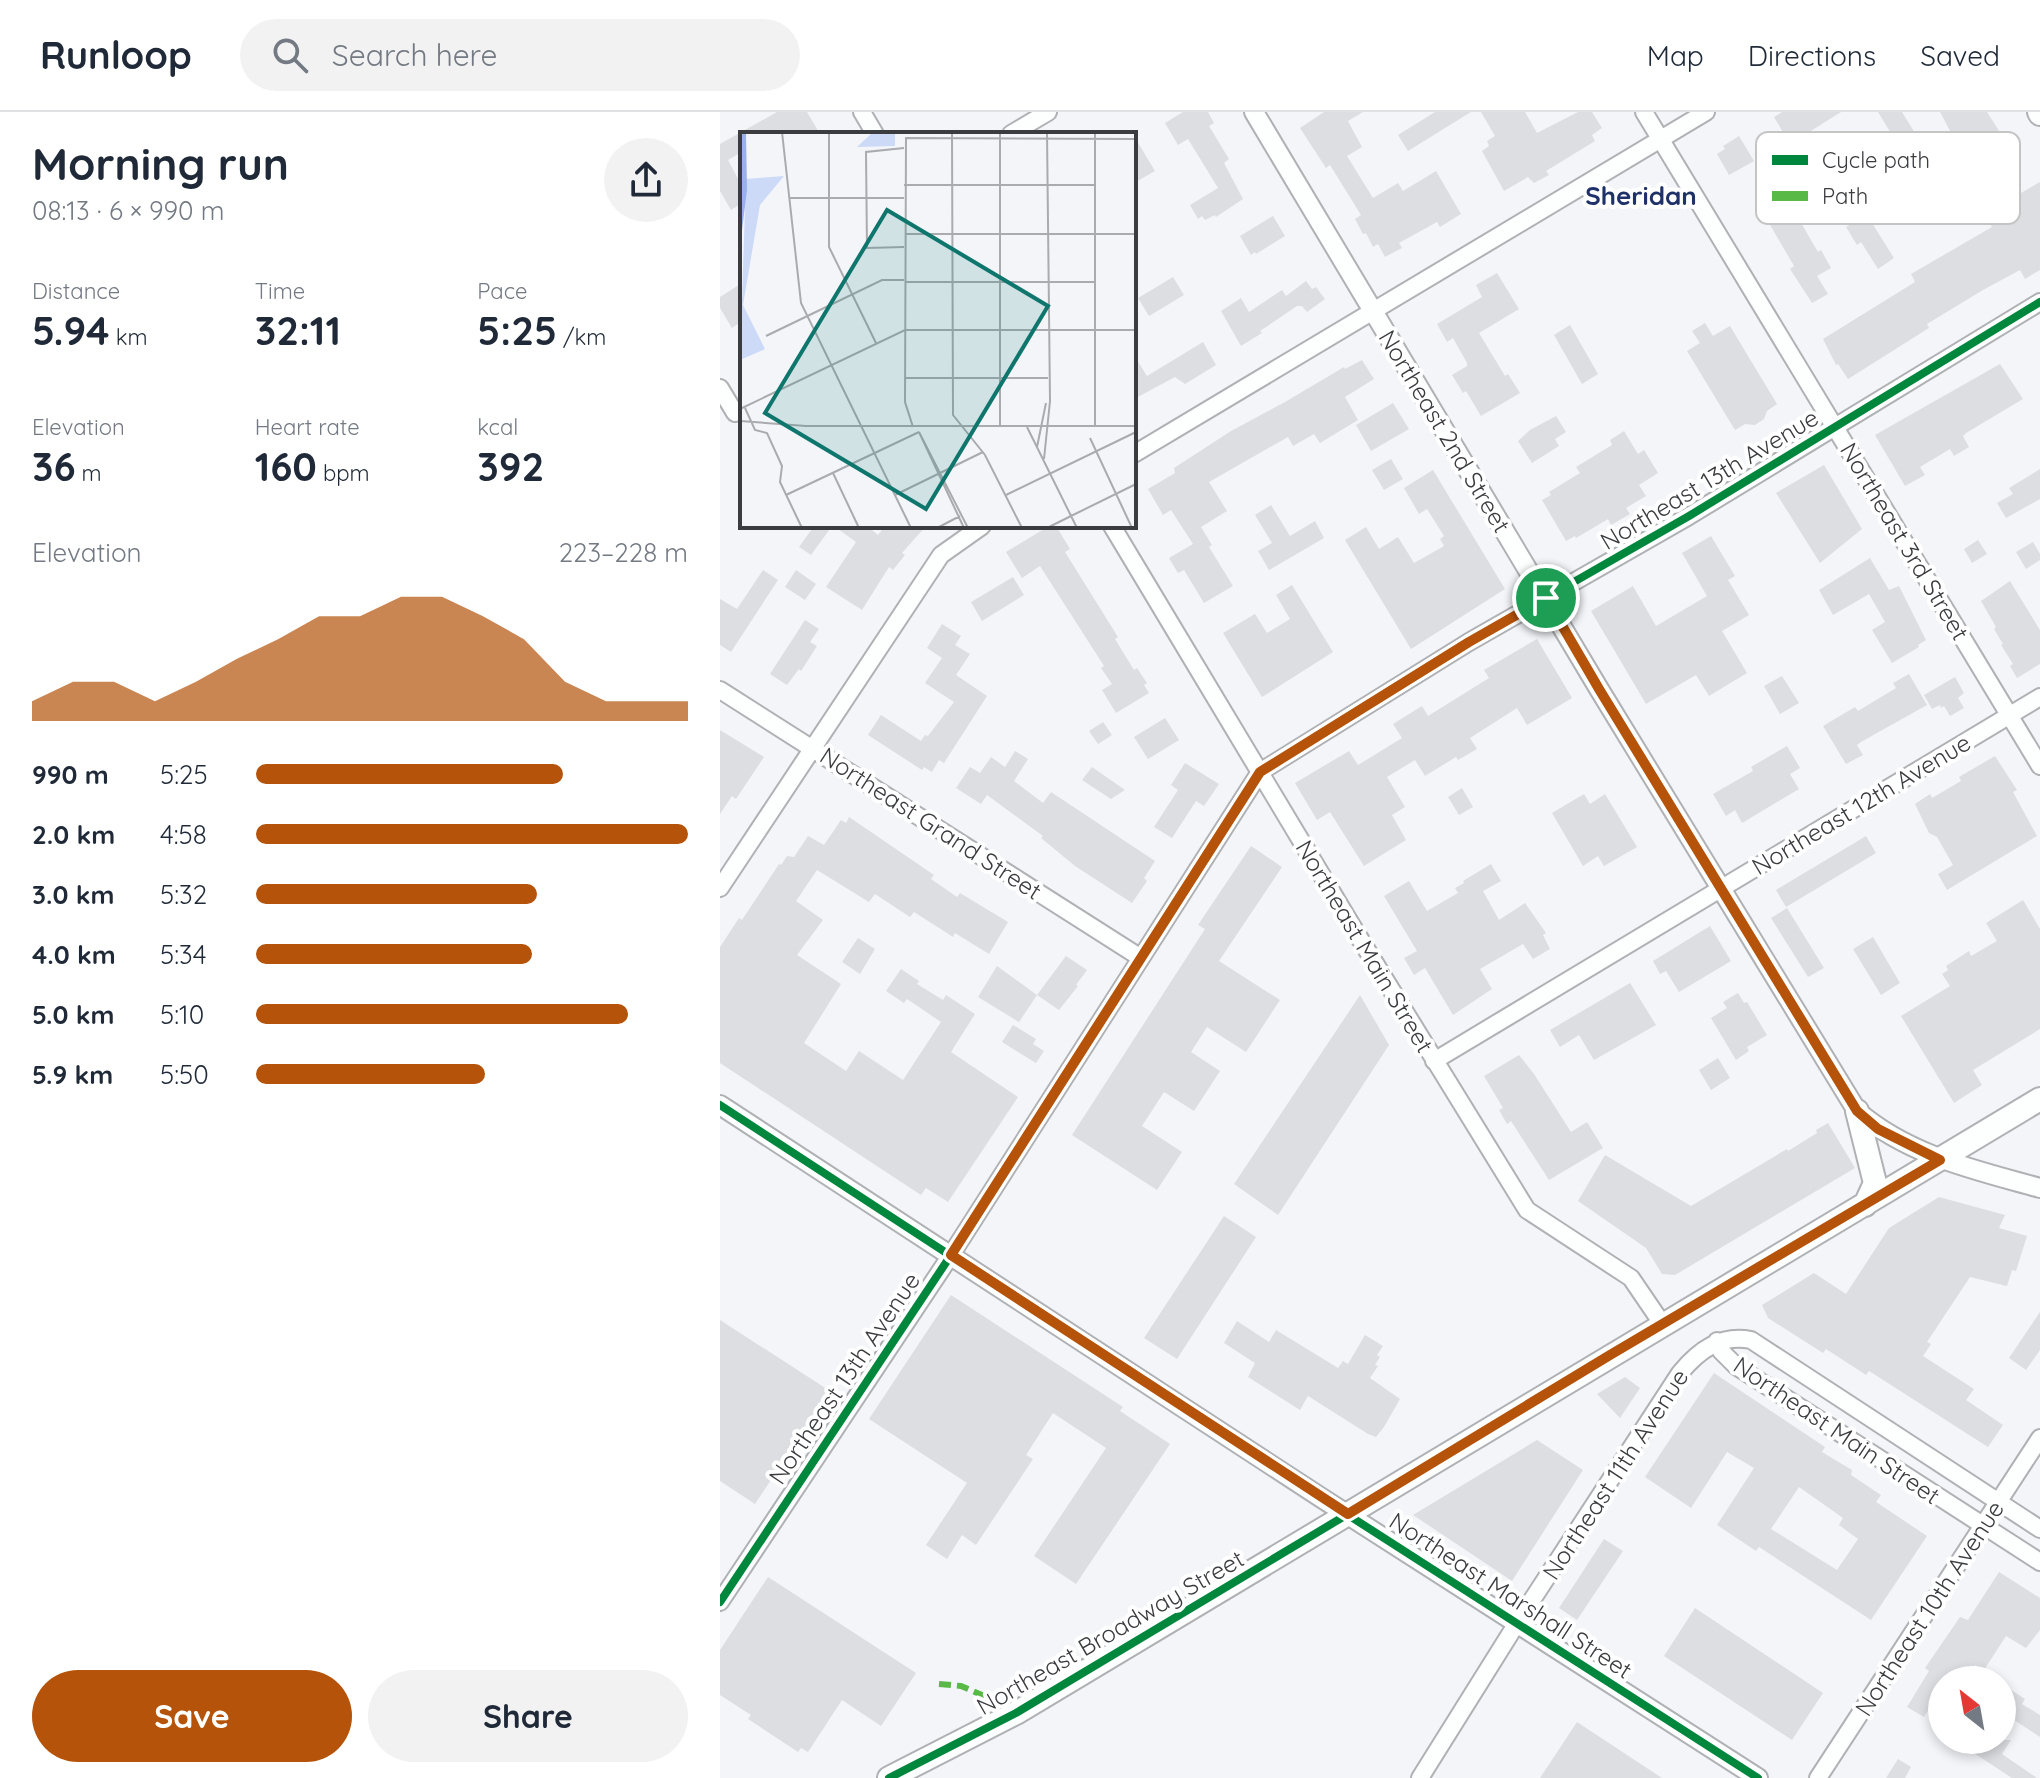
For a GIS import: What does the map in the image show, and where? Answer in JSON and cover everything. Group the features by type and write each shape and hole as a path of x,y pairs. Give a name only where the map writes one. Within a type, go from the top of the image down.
{"main road":[{"name":"Northeast Broadway Street","path":"889,1778 1016,1713 2040,1099"},
{"path":"1857,1111 1875,1183 1865,1205"}],"street":[{"path":"862,112 874,132"},
{"path":"1014,132 1048,112"},
{"name":"Northeast 2nd Street","path":"1254,112 1857,1111 1878,1129 1940,1160 2040,1188"},
{"name":"Northeast 3rd Street","path":"1644,112 2040,766"},
{"path":"1136,453 1706,112"},
{"name":"Northeast 13th Avenue","path":"720,1602 951,1255 1260,772 1469,642 1677,523 2040,302"},
{"path":"720,388 739,411"},
{"path":"720,888 941,555 979,528"},
{"name":"Northeast Main Street","path":"1113,528 1527,1210 1631,1278 1663,1325"},
{"name":"Northeast Grand Street","path":"720,690 1141,958"},
{"name":"Northeast 12th Avenue","path":"1434,1061 2040,697"},
{"name":"Northeast Marshall Street","path":"720,1105 1758,1778"},
{"name":"Northeast Main Street","path":"2040,1529 1751,1340 1734,1337 1717,1341 1721,1351 1736,1366 2040,1562"},
{"name":"Northeast 11th Avenue","path":"1420,1778 1680,1373 1692,1359 1717,1341"},
{"name":"Northeast 10th Avenue","path":"1818,1778 2040,1438"}],"building":[{"path":"777,112 807,112 819,132 741,132"},
{"path":"1183,112 1208,112 1214,123 1209,126 1229,159 1224,163 1243,199 1216,217 1205,220 1202,216 1198,219 1190,205 1218,188 1188,139 1178,145 1165,123"},
{"path":"1324,112 1363,112 1348,121 1362,147 1347,156 1373,198 1398,183 1403,191 1436,171 1461,214 1440,227 1437,222 1399,243 1402,248 1385,257 1378,244 1373,247 1366,233 1363,234 1355,219 1361,215 1330,165 1326,168 1300,128"},
{"path":"1435,112 1471,112 1408,151 1398,135"},
{"path":"1481,112 1525,112 1537,133 1578,112 1592,112 1602,128 1592,135 1595,141 1546,171 1549,175 1534,183 1528,177 1504,191 1482,151 1489,146 1487,141 1495,136"},
{"path":"1782,112 1841,112 1809,132 1783,132 1774,117"},
{"path":"1878,112 1902,112 1914,132 1890,132"},
{"path":"1940,112 1987,112 2000,132 1951,132"},
{"path":"740,133 740,153 728,160 740,182 740,204 731,210 720,191 720,144"},
{"path":"1739,136 1754,161 1729,175 1717,154"},
{"path":"1136,139 1155,171 1136,182"},
{"path":"2040,182 2040,270 2025,279 2020,270 1983,290 1927,324 1929,328 1848,379 1836,365 1823,339 1915,282 1911,274 1992,227 1990,224 2020,224 2020,194"},
{"path":"1273,216 1285,236 1251,255 1240,236"},
{"path":"1770,224 1802,224 1831,268 1817,276 1828,294 1812,303 1790,269 1794,266"},
{"path":"1873,224 1894,258 1878,269 1861,242 1857,245 1846,227"},
{"path":"1497,273 1519,309 1479,333 1505,376 1508,374 1520,393 1481,416 1452,375 1467,363 1453,338 1447,342 1437,324 1482,297 1476,285"},
{"path":"1173,277 1184,295 1149,316 1138,298"},
{"path":"1306,281 1312,289 1316,287 1325,299 1307,312 1302,306 1297,306 1241,346 1221,311 1241,298 1249,312 1282,290 1286,296"},
{"path":"740,284 740,322 732,328 720,308 720,297"},
{"path":"1705,323 1713,336 1730,326 1777,404 1755,425 1745,424 1735,430 1687,351 1700,343 1692,331"},
{"path":"1570,325 1598,374 1582,384 1554,335"},
{"path":"1203,342 1216,365 1185,384 1175,377 1136,398 1136,358 1147,376"},
{"path":"1362,360 1374,379 1345,397 1358,420 1320,443 1314,434 1293,446 1288,437 1209,482 1227,511 1201,527 1212,545 1209,547 1233,586 1204,603 1184,570 1178,573 1169,558 1193,544 1171,510 1163,515 1148,489 1231,431 1344,367"},
{"path":"2000,364 2023,399 1966,433 1963,436 1969,447 1954,456 1950,449 1920,467 1925,475 1905,486 1875,435"},
{"path":"1393,403 1409,429 1371,451 1356,425"},
{"path":"1556,416 1566,432 1555,439 1559,446 1532,463 1518,441 1530,430"},
{"path":"1624,431 1638,454 1644,450 1658,473 1639,485 1646,496 1626,508 1630,514 1611,525 1608,519 1566,541 1542,500 1551,495 1549,492 1580,473 1576,467 1612,445 1610,440"},
{"path":"1391,459 1403,479 1384,490 1372,470"},
{"path":"1824,465 1862,529 1820,563 1776,493"},
{"path":"2040,469 2040,499 2006,518 1997,503 2013,494 2009,488"},
{"path":"1433,470 1505,589 1411,649 1345,540 1366,527 1379,549 1398,537 1414,563 1444,546 1440,539 1444,536 1427,509 1419,514 1404,488"},
{"path":"1271,505 1290,536 1315,521 1324,538 1269,570 1258,551 1272,543 1255,515"},
{"path":"813,528 831,528 811,555 799,547"},
{"path":"837,528 869,528 878,535 883,528 924,528 902,553 905,555 893,570 889,567 862,610 826,587 856,542"},
{"path":"1046,528 1057,528 1070,549 1065,552 1118,637 1115,639 1134,670 1137,668 1147,683 1144,685 1149,693 1116,713 1102,690 1112,684 1101,668 1104,666 1040,566 1022,578 1006,552"},
{"path":"1711,536 1735,576 1728,580 1749,615 1722,631 1747,673 1709,696 1696,675 1646,704 1591,611 1633,586 1656,626 1707,596 1682,553"},
{"path":"1978,540 1987,554 1972,563 1964,549"},
{"path":"2033,542 2040,560 2026,569 2016,552"},
{"path":"1870,558 1889,590 1899,586 1926,640 1892,663 1872,630 1885,622 1869,594 1833,615 1819,590"},
{"path":"763,570 778,580 731,652 720,645 720,599 737,609"},
{"path":"796,570 816,584 805,600 785,587"},
{"path":"1013,577 1024,595 982,621 971,602"},
{"path":"2010,581 2040,630 2040,664 2017,678 1994,629 1996,627 1981,601"},
{"path":"1292,585 1333,652 1262,697 1223,633 1255,614 1267,633 1290,619 1276,595"},
{"path":"805,620 819,629 810,642 817,646 801,671 799,669 787,685 770,674"},
{"path":"942,624 961,636 955,645 970,654 956,675 987,696 944,763 939,760 932,772 924,767 922,770 868,735 881,715 921,741 954,702 925,683 942,658 927,648"},
{"path":"1537,639 1572,698 1527,725 1517,708 1470,738 1477,749 1458,760 1456,757 1425,776 1415,760 1387,777 1405,807 1392,815 1406,840 1364,866 1330,812 1317,820 1295,783 1349,751 1358,765 1402,738 1393,724 1422,706 1428,716 1489,678 1484,670"},
{"path":"1909,674 1927,705 1861,742 1857,745 1863,755 1846,764 1823,726 1855,707 1858,711 1896,688 1893,683"},
{"path":"1782,676 1799,703 1780,714 1764,686"},
{"path":"1955,677 1964,693 1958,698 1964,708 1950,716 1944,706 1932,709 1924,695"},
{"path":"1165,718 1179,740 1148,759 1134,737"},
{"path":"1103,722 1112,735 1098,744 1089,731"},
{"path":"720,730 764,757 736,799 732,796 720,814"},
{"path":"1787,746 1800,768 1790,774 1799,789 1742,823 1735,810 1726,816 1713,794 1753,771 1751,767"},
{"path":"1015,751 1028,759 1014,781 1043,803 1051,792 1155,861 1144,878 1147,881 1132,903 1075,866 1041,838 1043,836 987,795 981,804 956,788 970,767 980,773 991,757 1005,767"},
{"path":"1995,756 2017,790 2013,792 2037,836 1947,890 1938,874 1953,865 1937,837 1929,833 1915,804 1961,781 1959,777"},
{"path":"1185,763 1219,784 1204,806 1196,801 1172,838 1154,827 1178,790 1171,785"},
{"path":"1092,767 1125,790 1111,799 1082,780"},
{"path":"1462,788 1473,807 1459,815 1448,797"},
{"path":"1584,794 1590,804 1605,794 1637,847 1604,866 1598,856 1583,866 1552,813"},
{"path":"849,817 934,875 931,879 957,897 960,893 1008,922 989,954 955,933 953,937 914,912 910,917 875,894 869,902 817,870 796,901 823,920 797,955 841,984 804,1043 846,1071 859,1051 903,1080 941,1022 907,999 904,1003 886,991 901,969 919,981 917,984 943,1000 946,995 975,1014 951,1052 1018,1097 948,1202 926,1188 921,1195 720,1063 720,947 779,864 787,856 794,857 808,836 824,845 841,820 846,823"},
{"path":"1866,836 1876,853 1786,907 1776,890"},
{"path":"1251,846 1282,867 1219,961 1280,1000 1246,1052 1207,1027 1191,1052 1220,1071 1194,1111 1164,1092 1142,1126 1182,1152 1157,1190 1072,1135 1205,929 1198,925"},
{"path":"1491,864 1501,881 1483,891 1499,920 1525,903 1546,933 1543,935 1550,949 1533,959 1523,944 1480,969 1492,989 1453,1015 1425,968 1414,975 1404,958 1417,951 1384,896 1409,881 1427,911 1458,893 1455,888"},
{"path":"2023,900 2040,929 2040,1029 1973,1070 1982,1085 1954,1103 1901,1016 1950,986 1942,974 1948,970 1946,966 1969,951 1971,956 1997,941 1986,923"},
{"path":"1787,908 1824,968 1808,977 1771,918"},
{"path":"1710,926 1731,961 1679,992 1666,971 1660,974 1653,961"},
{"path":"1873,937 1900,983 1881,995 1853,949"},
{"path":"858,938 875,949 860,974 842,962"},
{"path":"1066,956 1087,970 1059,1010 1037,995"},
{"path":"997,966 1037,995 1019,1022 978,997"},
{"path":"1630,983 1656,1025 1594,1060 1579,1035 1560,1047 1550,1030"},
{"path":"1738,993 1767,1035 1747,1047 1749,1051 1736,1060 1711,1018 1727,1008 1723,1002"},
{"path":"1360,995 1389,1045 1278,1215 1234,1184"},
{"path":"1013,1025 1036,1039 1033,1044 1044,1051 1036,1063 1002,1042"},
{"path":"1519,1055 1571,1132 1587,1122 1603,1148 1549,1180 1511,1121 1507,1124 1499,1110 1503,1108 1484,1076"},
{"path":"1718,1058 1730,1078 1711,1090 1699,1070"},
{"path":"1828,1123 1855,1168 1675,1275 1662,1274 1646,1248 1578,1201 1605,1155 1691,1206 1788,1151"},
{"path":"1939,1197 2005,1215 1999,1228 2027,1236 2016,1271 2012,1270 2007,1286 1970,1277 1927,1342 1931,1344 1923,1356 1974,1389 1966,1400 2003,1425 1988,1447 1869,1371 1866,1375 1826,1349 1823,1353 1768,1318 1762,1305 1814,1273 1846,1294 1889,1228"},
{"path":"1224,1216 1256,1237 1177,1359 1144,1338"},
{"path":"951,1295 1123,1407 1120,1411 1170,1444 1076,1584 1034,1556 1106,1448 1053,1413 1026,1455 1033,1459 976,1545 962,1535 947,1559 926,1545 967,1483 869,1419"},
{"path":"2040,1312 2040,1350 2026,1370 2009,1358"},
{"path":"720,1320 830,1391 755,1504 720,1481"},
{"path":"1237,1321 1269,1342 1276,1330 1338,1368 1343,1361 1348,1364 1365,1335 1383,1346 1377,1355 1380,1357 1375,1365 1378,1366 1370,1378 1400,1399 1384,1427 1376,1437 1368,1434 1308,1396 1300,1410 1248,1377 1255,1363 1224,1343"},
{"path":"1714,1373 1825,1447 1822,1452 1852,1470 1851,1475 1881,1495 1876,1502 1927,1536 1871,1620 1759,1547 1756,1551 1717,1525 1754,1468 1727,1452 1691,1508 1645,1477","holes":["1799,1487 1843,1518 1839,1525 1858,1539 1837,1570 1771,1529"]},
{"path":"1625,1377 1640,1388 1620,1418 1597,1394"},
{"path":"1537,1440 1583,1470 1512,1581 1413,1515"},
{"path":"1604,1539 1623,1551 1577,1620 1559,1608"},
{"path":"1999,1572 2040,1598 2040,1630 2026,1648 2006,1636 1987,1666 1925,1668 1960,1617 1968,1620"},
{"path":"768,1577 916,1673 881,1726 842,1700 808,1752 801,1748 798,1752 748,1719 751,1715 720,1695 720,1650"},
{"path":"1695,1608 1823,1693 1792,1740 1664,1656"},
{"path":"1928,1673 1928,1711 1924,1717 1907,1707"},
{"path":"2016,1693 2025,1699 2022,1704 2040,1715 2040,1737 2016,1721"},
{"path":"1577,1722 1662,1778 1540,1778"},
{"path":"1975,1754 2002,1754 2037,1778 2012,1778"},
{"path":"1898,1759 1911,1767 1905,1778 1886,1778"}],"marked path":[{"path":"939,1684 961,1686 989,1698"}],"cycle path":[{"path":"720,1602 951,1255 1260,772 1469,642 1689,516 2040,302"},
{"path":"720,1105 1320,1497 1758,1778"},
{"path":"889,1778 1016,1713 1348,1514"}],"district":[{"name":"Sheridan","path":"1641,195"}],"route":[{"path":"1546,598 1857,1111 1878,1129 1940,1160 1348,1514 951,1255 1260,772 1469,642 1546,598"}]}
